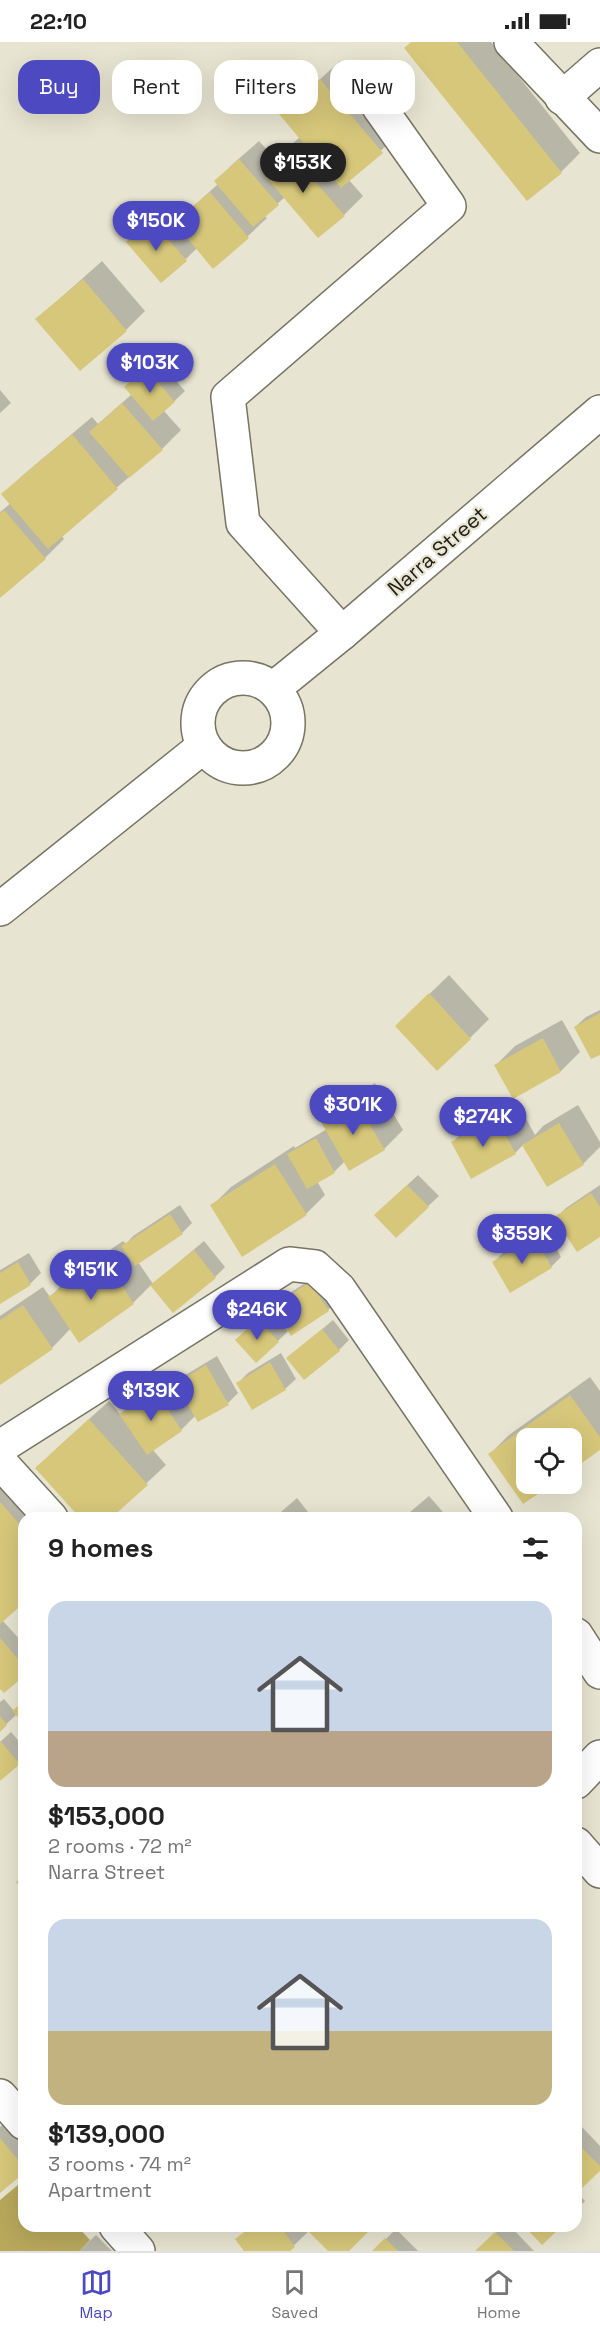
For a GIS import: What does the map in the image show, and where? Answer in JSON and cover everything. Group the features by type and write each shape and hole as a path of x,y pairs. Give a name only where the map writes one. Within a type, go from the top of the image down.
{"street":[{"path":"511,42 600,136"},
{"path":"562,98 600,65"},
{"path":"342,633 243,523 228,398 449,206 385,114"},
{"name":"Narra Street","path":"273,689 342,633 600,412"},
{"path":"244,677 260,680 273,689 282,700 288,714 288,731 282,746 272,758 259,765 243,768 228,766 214,758 204,746 198,729 198,713 205,698 216,686 229,679 244,677"},
{"path":"0,909 204,746"},
{"path":"0,1447 289,1264 315,1268 339,1289 492,1512"},
{"path":"0,1462 46,1512"},
{"path":"582,1644 600,1672"},
{"path":"582,1776 600,1757"},
{"path":"582,1851 600,1871"},
{"path":"0,2096 18,2116"},
{"path":"121,2232 138,2251"}],"shaded area":[{"path":"18,2185 18,2232 83,2232 90,2240 79,2251 0,2251 0,2200"}],"building":[{"path":"411,42 457,42 562,173 527,201 404,48"},
{"path":"320,79 330,91 330,114 350,114 383,153 341,188 279,114 318,114 318,81"},
{"path":"287,149 345,216 318,238 261,171"},
{"path":"239,159 279,205 253,227 214,181"},
{"path":"210,192 249,238 213,269 174,222"},
{"path":"152,220 187,261 161,283 126,242"},
{"path":"83,279 127,331 80,371 35,319"},
{"path":"146,368 175,402 153,421 124,387"},
{"path":"122,403 163,450 129,478 89,432"},
{"path":"72,434 118,489 48,549 1,494"},
{"path":"4,510 46,559 0,598 0,513"},
{"path":"429,993 471,1039 437,1071 395,1026"},
{"path":"600,1013 600,1055 591,1059 574,1027"},
{"path":"543,1038 561,1072 513,1099 494,1065"},
{"path":"356,1101 385,1150 349,1171 321,1122"},
{"path":"496,1118 516,1154 471,1179 451,1142"},
{"path":"559,1123 584,1165 547,1187 522,1145"},
{"path":"316,1138 335,1173 307,1189 287,1154"},
{"path":"275,1164 307,1215 242,1257 210,1205"},
{"path":"407,1185 429,1207 396,1238 374,1215"},
{"path":"591,1193 600,1207 600,1237 577,1252 554,1217"},
{"path":"170,1214 183,1234 135,1266 121,1246"},
{"path":"535,1237 552,1268 510,1293 492,1262"},
{"path":"194,1250 216,1278 173,1313 150,1285"},
{"path":"104,1259 134,1304 79,1343 48,1297"},
{"path":"18,1262 31,1285 0,1304 0,1273"},
{"path":"310,1282 329,1311 291,1336 273,1306"},
{"path":"23,1305 53,1349 0,1385 0,1320"},
{"path":"258,1319 279,1342 256,1363 235,1340"},
{"path":"322,1329 340,1351 304,1380 286,1358"},
{"path":"270,1362 286,1390 252,1410 236,1383"},
{"path":"206,1365 229,1405 198,1422 175,1384"},
{"path":"155,1390 182,1431 147,1455 119,1414"},
{"path":"570,1395 600,1437 600,1450 582,1463 582,1428 524,1428"},
{"path":"89,1419 148,1485 118,1512 75,1512 35,1468"},
{"path":"516,1434 516,1494 488,1454"},
{"path":"516,1494 538,1494 523,1504"},
{"path":"0,1502 18,1522 18,1608 0,1624"},
{"path":"0,1638 18,1659 18,1681 4,1693 0,1689"},
{"path":"18,1706 18,1718 12,1711"},
{"path":"0,1716 7,1725 0,1732"},
{"path":"0,1741 18,1762 18,1766 0,1781"},
{"path":"0,2138 18,2160 18,2178 0,2193"},
{"path":"582,2148 600,2166 600,2171 582,2188"},
{"path":"244,2232 284,2232 295,2247 290,2251 244,2251 235,2239"},
{"path":"309,2232 368,2232 349,2251 328,2251"},
{"path":"495,2232 514,2251 475,2251"},
{"path":"530,2232 556,2232 542,2245"},
{"path":"385,2238 398,2251 372,2251"}]}
